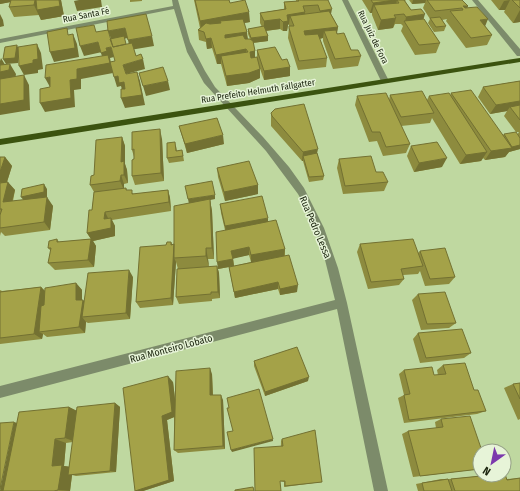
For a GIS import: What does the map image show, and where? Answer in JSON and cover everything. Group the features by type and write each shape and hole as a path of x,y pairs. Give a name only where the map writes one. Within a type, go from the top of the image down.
{"main road":[{"name":"Rua Prefeito Helmuth Fallgatter","path":"0,142 520,60"}],"street":[{"name":"Rua Juiz de Fora","path":"345,0 385,81"},
{"path":"475,0 520,54"},
{"name":"Rua Santa Fé","path":"0,40 175,4"},
{"name":"Rua Pedro Lessa","path":"175,4 181,27 195,62 207,82 276,157 301,191 324,241 342,303 381,491"},
{"name":"Rua Monteiro Lobato","path":"0,392 342,303"}],"building":[{"path":"11,0 35,0 34,5 9,7"},
{"path":"36,0 59,0 60,6 37,10"},
{"path":"195,0 229,0 230,3 245,0 249,12 200,21"},
{"path":"298,0 328,0 332,9 320,11 318,5 303,6 305,12 287,15 288,21 283,22 280,19 264,21 260,13 286,9 284,2 299,1"},
{"path":"371,0 395,0 373,3"},
{"path":"397,0 404,0 411,10 421,9 425,14 406,17 404,14 394,15 396,18 381,20 374,5 399,3"},
{"path":"427,0 462,0 468,6 463,6 465,8 477,7 488,19 480,20 492,35 471,38 450,11 463,10 462,8 435,11"},
{"path":"512,0 520,0 520,8"},
{"path":"329,11 338,27 304,31 305,35 318,34 327,58 299,61 289,28 289,26 294,26 290,16"},
{"path":"146,14 152,36 128,40 125,28 108,31 107,21"},
{"path":"440,17 446,26 436,27 430,18"},
{"path":"243,19 247,32 225,35 225,38 243,35 245,39 250,39 253,41 255,51 250,52 251,58 257,57 260,69 249,73 226,76 221,56 248,52 246,49 216,55 211,38 206,39 204,32 198,30 206,23 221,23 220,21"},
{"path":"424,19 440,43 419,45 404,21"},
{"path":"94,25 96,32 108,30 113,47 132,43 136,56 141,54 143,59 123,65 126,74 137,72 142,95 121,98 121,89 125,89 124,82 119,83 118,76 114,77 110,62 115,61 111,47 106,48 107,51 101,53 98,42 80,46 76,28"},
{"path":"264,26 268,36 251,38 248,29"},
{"path":"67,28 68,35 73,34 75,48 50,52 47,32"},
{"path":"336,30 337,34 344,33 351,50 358,50 361,56 335,59 324,31"},
{"path":"124,36 126,44 113,47 110,39"},
{"path":"37,44 38,59 33,60 33,63 19,66 18,47"},
{"path":"17,45 15,58 3,59 5,47"},
{"path":"275,47 282,60 287,59 290,67 264,71 257,50"},
{"path":"108,55 110,63 77,69 77,79 70,80 71,98 40,103 40,89 50,87 50,77 45,78 46,65"},
{"path":"10,64 9,70 0,72 0,65"},
{"path":"163,67 168,81 143,86 139,73"},
{"path":"24,75 24,100 0,104 0,79"},
{"path":"520,81 520,101 496,105 483,87"},
{"path":"471,90 512,148 491,151 451,93"},
{"path":"422,91 434,113 401,117 390,95"},
{"path":"386,93 410,144 386,147 380,132 372,132 357,96"},
{"path":"449,93 487,152 466,155 429,96"},
{"path":"304,104 318,149 303,152 271,113 275,109"},
{"path":"520,105 520,120 510,107"},
{"path":"217,118 223,135 185,144 179,126"},
{"path":"160,129 161,173 132,176 134,149 132,150 132,132"},
{"path":"516,132 520,138 520,145 512,147 504,134"},
{"path":"122,137 121,162 124,161 124,175 121,175 120,181 90,185 91,176 94,175 96,140"},
{"path":"175,142 176,151 182,150 183,156 167,158 167,143"},
{"path":"437,142 447,158 419,163 411,146"},
{"path":"317,153 324,176 309,177 303,156"},
{"path":"371,156 376,172 383,172 388,182 345,186 339,159"},
{"path":"0,157 5,157 0,172"},
{"path":"249,161 258,185 224,192 217,168"},
{"path":"212,181 215,195 188,199 185,186"},
{"path":"8,182 3,202 47,197 44,222 0,228 0,215 2,209 0,209 0,183"},
{"path":"44,184 44,192 21,197 22,189"},
{"path":"126,188 126,190 132,190 132,194 168,190 169,202 105,212 104,219 111,218 111,228 87,233 89,210 92,210 94,192"},
{"path":"262,196 268,218 225,226 220,204"},
{"path":"210,199 212,248 206,248 206,256 174,258 174,206"},
{"path":"276,220 285,249 251,255 249,247 231,251 233,259 217,262 216,232"},
{"path":"57,239 57,242 91,239 88,260 48,263 51,248 48,248 49,241"},
{"path":"413,239 423,266 401,269 404,279 371,282 360,244"},
{"path":"167,242 171,242 171,245 174,244 171,298 136,302 140,247 166,245"},
{"path":"445,248 455,277 430,279 420,251"},
{"path":"289,255 298,285 280,289 278,282 234,292 229,267"},
{"path":"217,266 218,292 176,297 177,269"},
{"path":"129,270 126,313 82,317 88,273"},
{"path":"76,283 76,300 83,300 79,327 39,332 41,306 44,305 45,288"},
{"path":"41,287 34,334 0,338 0,292"},
{"path":"445,292 456,323 427,324 418,294"},
{"path":"462,329 471,353 426,358 418,333"},
{"path":"297,347 309,377 265,392 254,361"},
{"path":"465,363 474,390 478,390 486,411 409,420 404,395 410,394 404,370 432,367 434,375 446,374 443,365"},
{"path":"210,368 210,395 221,395 223,446 174,450 176,371"},
{"path":"168,376 172,412 162,416 169,480 135,491 123,388"},
{"path":"520,383 520,399 513,384"},
{"path":"259,389 273,439 231,450 227,432 233,431 227,408 229,408 227,398"},
{"path":"115,403 110,471 68,475 77,407"},
{"path":"69,407 65,438 55,439 52,466 62,465 58,490 3,491 19,412"},
{"path":"470,416 479,443 472,443 472,470 420,476 408,431 443,427 441,419"},
{"path":"14,422 0,489 0,423"},
{"path":"315,430 322,482 285,486 285,481 280,481 281,491 255,491 254,448 283,446 282,439"},
{"path":"472,477 472,483 512,483 512,479 520,478 520,491 455,491 451,479"},
{"path":"448,479 452,491 424,491 422,483"},
{"path":"253,487 254,491 235,491 235,490"}]}
